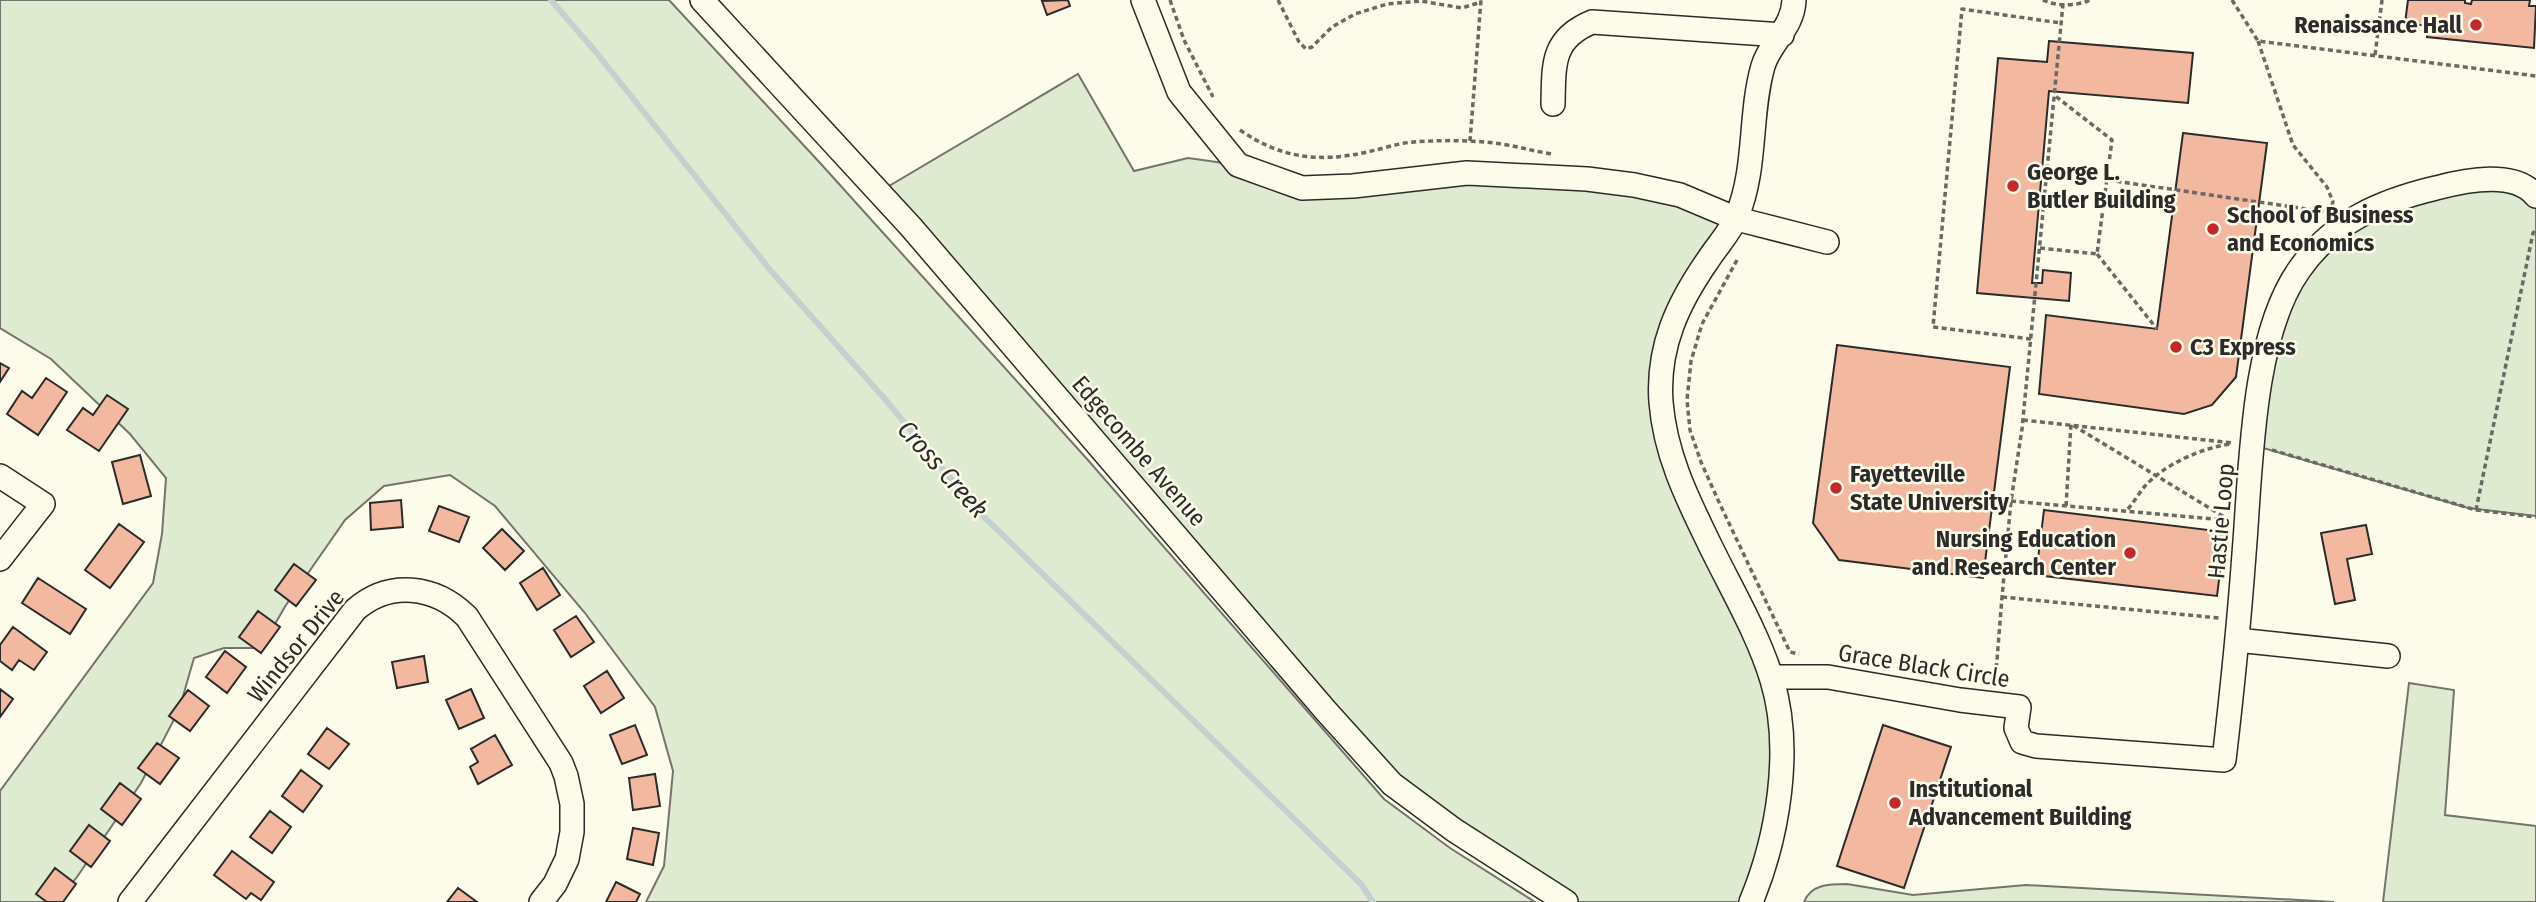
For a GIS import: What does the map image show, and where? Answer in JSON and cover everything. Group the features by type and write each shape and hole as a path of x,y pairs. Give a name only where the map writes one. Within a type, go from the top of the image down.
{"street":[{"name":"Edgecombe Avenue","path":"702,0 911,227 1326,711 1392,784 1454,830 1566,902"},
{"path":"1143,0 1179,92 1238,165 1302,188 1353,186 1467,173 1599,181 1680,195 1737,219 1827,242"},
{"path":"1751,902 1764,871 1780,797 1779,728 1771,677 1682,487 1664,428 1662,370 1669,331 1686,292 1737,219 1749,180 1759,83 1764,61 1782,35 1794,10 1794,0"},
{"path":"1553,104 1554,73 1560,45 1577,28 1592,22 1782,35"},
{"name":"Hastie Loop","path":"2237,640 2257,405 2273,319 2284,294 2316,248 2360,214 2385,202 2439,187 2500,178 2533,184"},
{"path":"0,559 43,504 8,481"},
{"name":"Windsor Drive","path":"130,902 355,610 378,594 405,589 419,590 445,600 467,617 561,763 572,804 572,832 562,872 541,902"},
{"path":"2237,640 2388,656"},
{"name":"Grace Black Circle","path":"1771,677 1828,677 1959,700 2019,707 2016,728 2022,741 2036,746 2224,760 2237,640"}],"path":[{"path":"1170,0 1189,51 1218,105"},
{"path":"1278,0 1298,42 1306,49 1312,47 1332,27 1355,14 1387,4 1421,1 1462,8 1481,1 1470,141"},
{"path":"2043,0 2051,4 2078,5 2090,0"},
{"path":"2108,180 2329,213 2333,201 2327,187 2293,145 2258,41 2232,0"},
{"path":"2375,55 2382,0"},
{"path":"1994,689 2063,4"},
{"path":"2031,339 1933,327 1962,9 2062,23"},
{"path":"2258,41 2536,76"},
{"path":"2054,95 2112,140 2096,254"},
{"path":"1235,127 1261,145 1290,155 1327,158 1410,142 1470,141 1496,143 1557,155"},
{"path":"2476,510 2533,233 2536,230"},
{"path":"2040,248 2096,254 2157,329"},
{"path":"1738,258 1702,324 1692,361 1688,400 1690,430 1709,481 1790,652 1809,656"},
{"path":"2023,420 2239,443 2213,447 2155,476 2128,510"},
{"path":"2011,501 2231,520 2071,424"},
{"path":"2066,506 2071,424"},
{"path":"2253,445 2476,510 2536,517"},
{"path":"2002,597 2221,618"}],"green space":[{"path":"0,0 669,0 1087,459 1384,799 1450,848 1535,902 646,902 664,866 673,771 655,707 585,613 495,506 450,475 384,486 345,520 286,605 261,648 224,648 194,658 179,710 141,783 77,877 57,902 0,902 0,791 153,583 162,534 166,478 130,434 51,359 0,328"},
{"path":"1078,74 1134,171 1188,158 1238,165 1302,188 1587,179 1737,219 1686,292 1663,420 1774,689 1781,773 1749,902 1566,902 1392,784 879,192"},
{"path":"2500,178 2536,196 2536,516 2468,508 2253,445 2273,319 2336,230"},
{"path":"2409,683 2454,690 2445,815 2536,826 2536,902 2383,902"},
{"path":"1847,884 1913,895 2026,885 2334,902 1804,902 1816,888"}],"building":[{"path":"1068,0 1070,6 1047,15 1042,1"},
{"name":"Renaissance Hall","path":"2408,0 2465,0 2465,3 2471,4 2472,0 2530,0 2529,6 2536,6 2534,48 2427,37 2428,26 2405,23"},
{"name":"George L. Butler Building","path":"2049,41 2193,53 2188,103 2049,91 2032,283 2042,283 2043,270 2071,273 2069,301 1977,293 1998,58 2047,62"},
{"name":"School of Business and Economics","path":"2183,133 2267,143 2236,377 2212,405 2184,414 2039,394 2046,315 2157,329"},
{"path":"1837,345 2010,367 1983,578 1839,560 1813,523"},
{"path":"0,363 9,368 0,382"},
{"path":"46,378 67,392 38,435 7,414 22,391 32,398"},
{"path":"107,395 128,409 99,451 67,430 83,408 93,415"},
{"path":"140,455 151,496 123,504 112,462"},
{"path":"401,500 403,527 371,530 370,503"},
{"path":"439,506 469,517 459,542 429,531"},
{"name":"Nursing Education and Research Center","path":"2044,510 2225,532 2217,596 2036,575"},
{"path":"119,524 144,542 110,588 85,570"},
{"path":"2366,525 2372,554 2347,559 2355,600 2335,604 2321,533"},
{"path":"502,529 524,551 505,570 483,548"},
{"path":"294,564 316,580 296,606 275,590"},
{"path":"543,568 560,595 537,610 520,583"},
{"path":"38,578 86,609 70,634 22,603"},
{"path":"258,611 280,627 261,653 239,637"},
{"path":"576,616 594,642 571,657 554,630"},
{"path":"13,627 47,652 34,670 19,660 12,670 0,661 0,645"},
{"path":"225,651 246,667 227,693 206,677"},
{"path":"424,656 428,682 397,688 392,662"},
{"path":"607,671 624,698 601,713 584,686"},
{"path":"0,689 13,699 0,717"},
{"path":"471,689 484,718 459,729 446,700"},
{"path":"188,690 209,706 190,731 169,716"},
{"path":"635,725 647,755 622,764 610,735"},
{"name":"Institutional Advancement Building","path":"1883,725 1951,747 1904,888 1837,866"},
{"path":"327,728 349,744 329,769 308,754"},
{"path":"495,735 512,765 478,784 470,767 478,762 471,749"},
{"path":"157,743 179,758 160,784 138,768"},
{"path":"301,770 322,786 303,812 282,796"},
{"path":"655,774 660,806 633,810 629,778"},
{"path":"120,783 141,799 122,825 101,809"},
{"path":"270,811 291,827 272,853 250,837"},
{"path":"89,825 110,841 91,867 70,851"},
{"path":"633,828 659,833 653,865 627,859"},
{"path":"232,851 274,882 261,900 251,893 246,899 214,875"},
{"path":"55,868 76,884 63,902 47,902 36,894"},
{"path":"616,882 640,894 636,902 606,902"},
{"path":"458,888 477,902 447,902"}],"waterway":[{"name":"Cross Creek","path":"551,0 771,271 884,398 976,509 1361,884 1373,902"}],"place":[{"name":"Renaissance Hall","path":"2476,25"},
{"name":"George L. Butler Building","path":"2013,186"},
{"name":"School of Business and Economics","path":"2213,229"},
{"name":"C3 Express","path":"2176,347"},
{"name":"Fayetteville State University","path":"1836,488"},
{"name":"Nursing Education and Research Center","path":"2130,553"},
{"name":"Institutional Advancement Building","path":"1895,803"}]}
